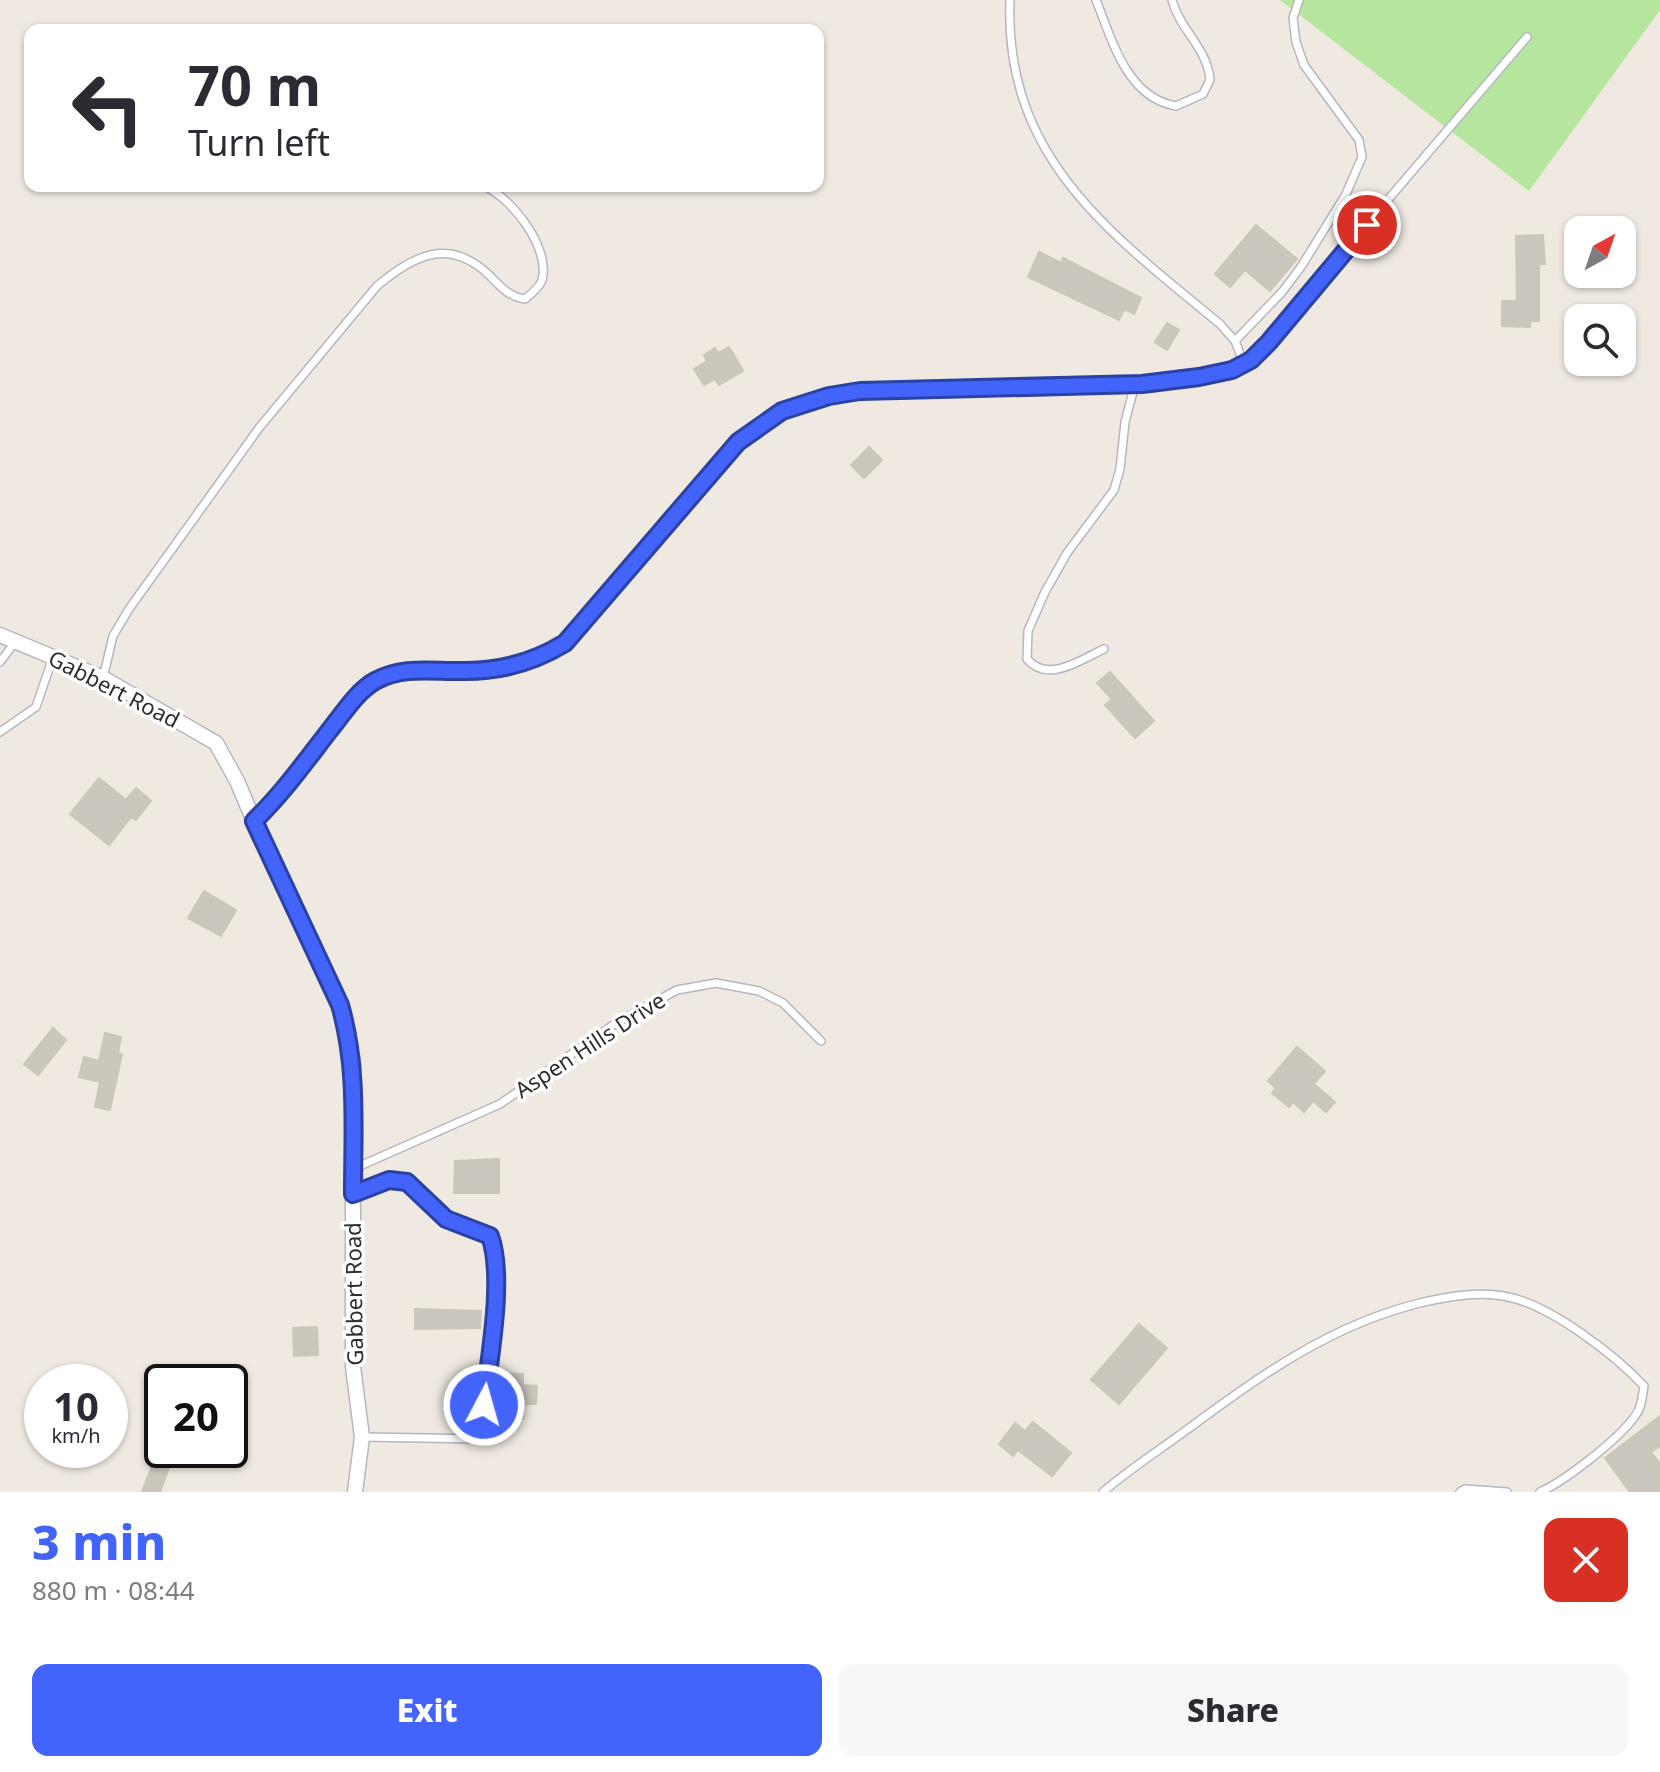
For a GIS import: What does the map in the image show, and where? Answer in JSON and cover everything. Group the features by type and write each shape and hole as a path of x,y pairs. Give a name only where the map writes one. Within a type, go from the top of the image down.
{"street":[{"name":"Gabbert Road","path":"0,635 103,678 216,743 237,781 330,982 346,1026 353,1061 353,1367 362,1437 355,1492"}],"lane":[{"path":"1010,0 1015,65 1024,99 1038,137 1062,177 1108,229 1220,324 1235,341 1244,364"},
{"path":"1096,0 1118,55 1134,80 1154,99 1176,106 1203,94 1210,80 1204,56 1183,27 1172,0"},
{"path":"1235,341 1282,292 1301,267 1346,194 1362,157 1359,140 1304,65 1296,42 1293,18 1299,0"},
{"path":"254,821 272,804 355,698 376,680 405,670 466,671 513,666 543,656 565,643 738,442 782,411 829,396 860,391 1135,384 1199,377 1244,364 1269,342 1527,37"},
{"path":"103,678 113,636 129,609 259,428 377,286 400,267 443,252 458,254 478,265 516,298 525,299 534,292 542,280 540,254 522,216 492,192"},
{"path":"1104,649 1058,670 1040,669 1027,659 1026,642 1045,592 1067,553 1114,490 1120,469 1125,422 1135,384"},
{"path":"0,662 16,641"},
{"path":"0,732 36,707 53,657"},
{"name":"Aspen Hills Drive","path":"353,1169 500,1104 616,1023 677,990 716,983 759,991 783,1003 821,1041"},
{"path":"353,1194 389,1180 407,1182 446,1219 490,1236 495,1250 484,1439 362,1437"},
{"path":"1103,1492 1232,1396 1312,1344 1405,1307 1458,1296 1489,1294 1516,1298 1547,1314 1609,1352 1644,1386 1637,1414 1625,1428 1557,1485 1540,1492"},
{"path":"1460,1492 1465,1489 1507,1492"}],"green space":[{"path":"1280,0 1660,0 1660,10 1529,191"}],"building":[{"path":"1256,225 1297,259 1270,291 1245,270 1230,287 1215,274"},
{"path":"1543,235 1545,264 1539,264 1539,321 1530,321 1530,327 1502,326 1502,301 1517,301 1516,236"},
{"path":"1039,252 1061,263 1063,258 1141,298 1134,314 1124,309 1119,320 1028,277"},
{"path":"1167,323 1179,330 1167,350 1155,342"},
{"path":"729,347 743,371 719,385 715,379 704,385 694,369 707,361 704,355 715,348 718,353"},
{"path":"869,447 882,460 864,478 851,465"},
{"path":"1110,672 1154,721 1135,738 1105,705 1112,699 1097,683"},
{"path":"99,778 126,800 136,788 151,801 136,820 131,817 109,845 70,814"},
{"path":"204,891 236,910 221,936 188,918"},
{"path":"53,1028 66,1040 38,1075 24,1064"},
{"path":"105,1033 121,1037 118,1053 122,1054 110,1110 95,1107 100,1082 79,1077 84,1057 99,1061"},
{"path":"1297,1047 1325,1071 1314,1084 1335,1102 1326,1112 1313,1101 1304,1112 1293,1102 1289,1107 1272,1093 1276,1088 1268,1081"},
{"path":"499,1159 499,1193 454,1193 455,1161"},
{"path":"415,1309 481,1311 480,1328 415,1329"},
{"path":"1139,1324 1167,1348 1119,1404 1091,1380"},
{"path":"317,1327 318,1355 294,1356 293,1328"},
{"path":"494,1373 523,1374 523,1385 537,1386 536,1404 524,1404 523,1419 492,1418"},
{"path":"1660,1416 1660,1446 1651,1452 1660,1464 1660,1492 1630,1492 1605,1458"},
{"path":"1033,1422 1071,1453 1052,1476 1018,1450 1013,1456 999,1444 1015,1423 1025,1431"},
{"path":"151,1468 169,1468 160,1492 142,1492"}],"route":[{"path":"484,1405 495,1277 495,1250 490,1236 446,1219 418,1189 407,1182 389,1180 353,1194 353,1061 349,1037 340,1005 254,821 272,804 355,698 376,680 405,670 466,671 513,666 543,656 565,643 738,442 782,411 804,402 860,391 1142,384 1232,370 1251,360 1269,342 1367,225"}]}
